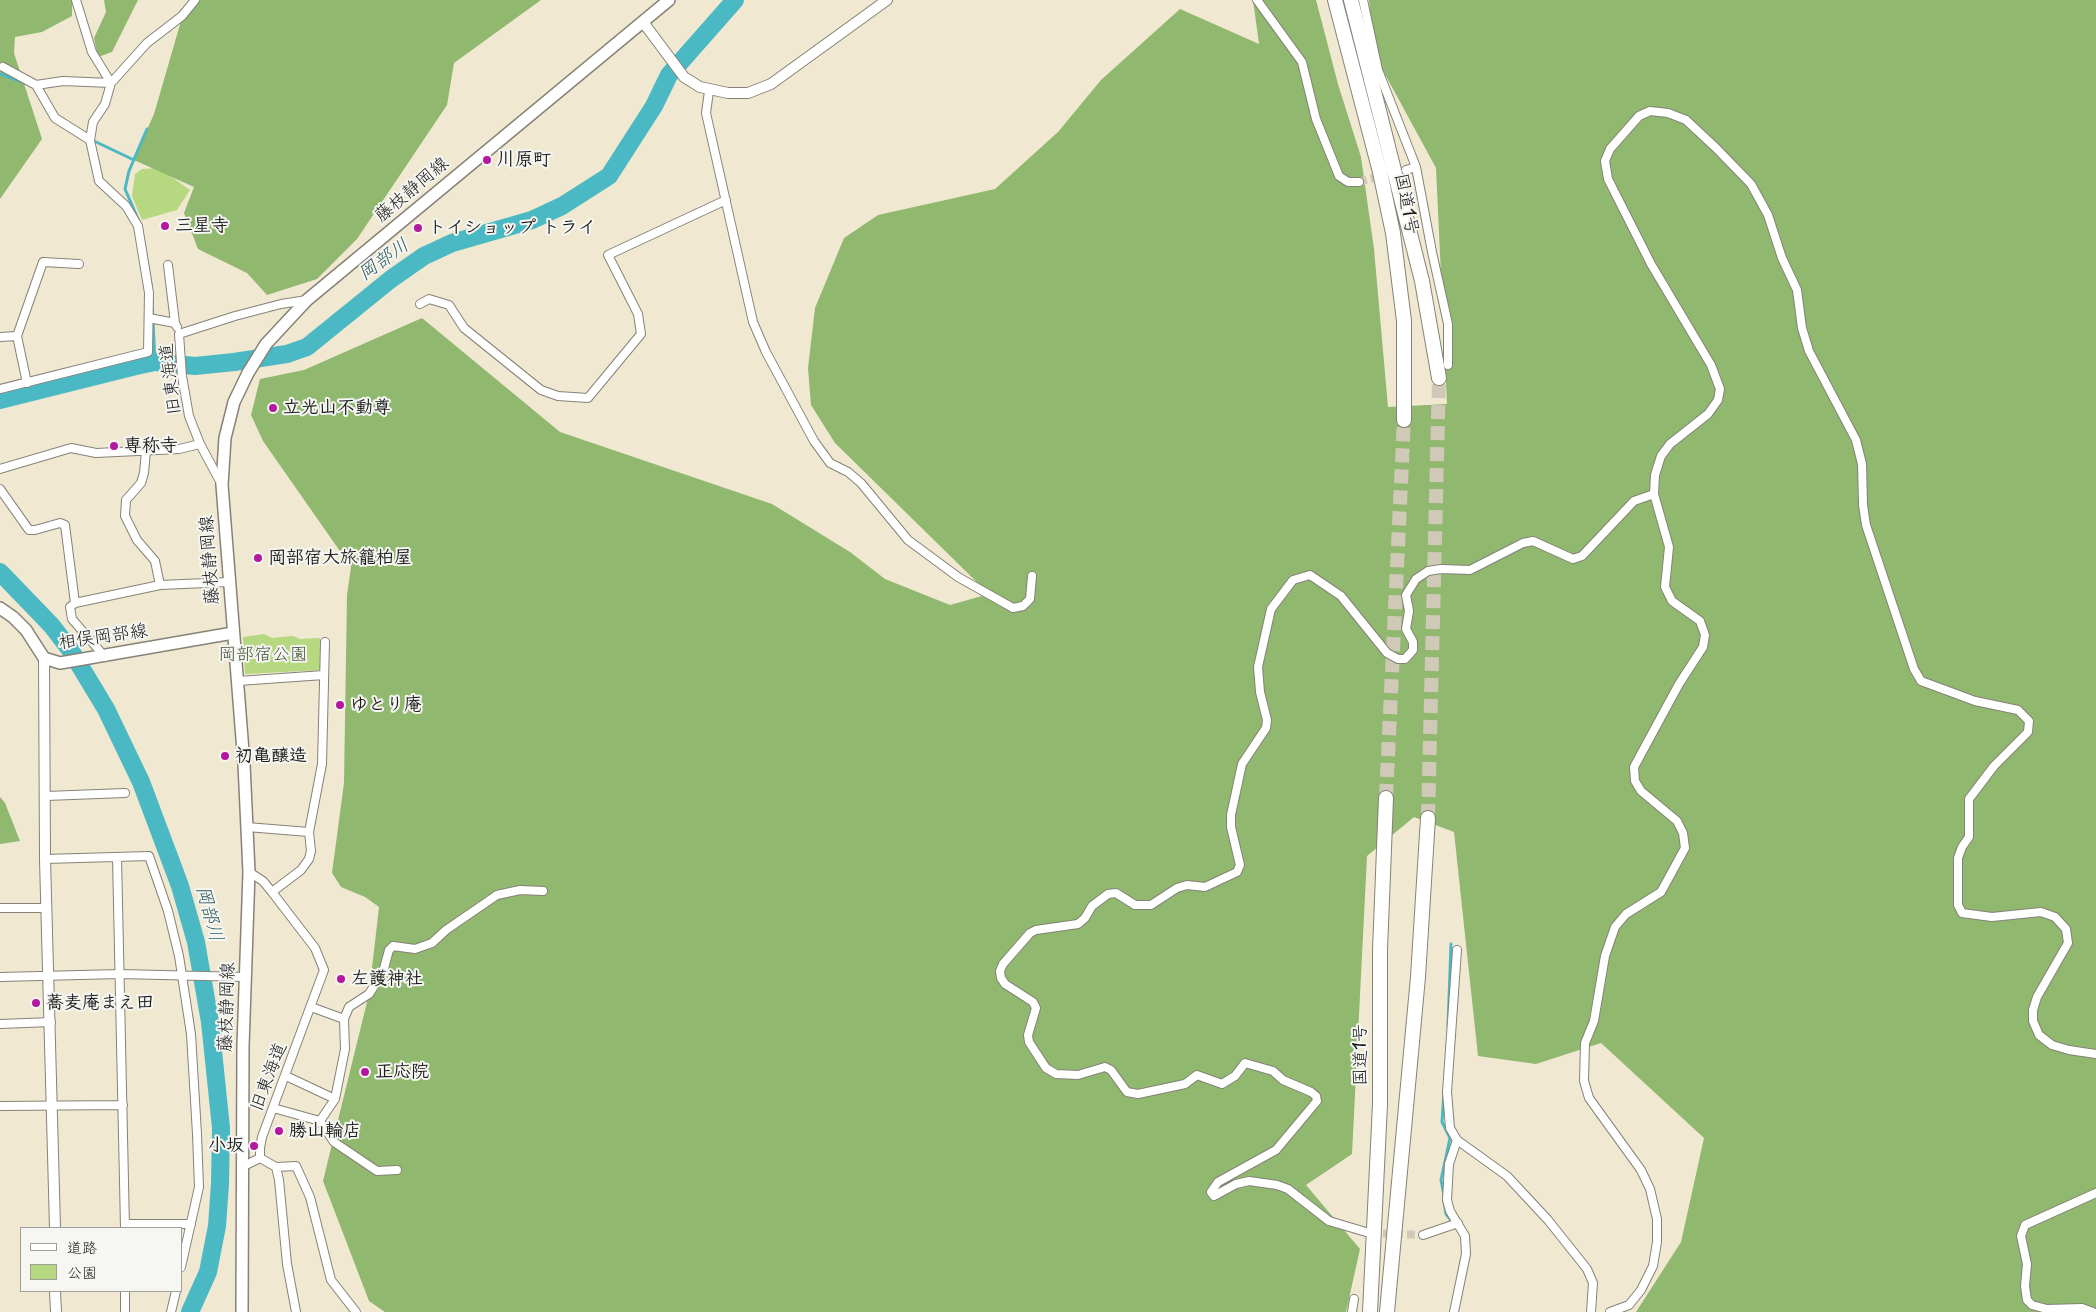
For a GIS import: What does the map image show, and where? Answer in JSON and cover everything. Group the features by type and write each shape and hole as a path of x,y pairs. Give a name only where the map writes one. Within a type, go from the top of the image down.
{"highway":[{"name":"国道1号","path":"1335,0 1380,172 1393,233 1404,321 1404,420"},
{"name":"国道1号","path":"1350,0 1422,281 1439,378"},
{"name":"国道1号","path":"1370,1312 1380,1104 1380,950 1386,798"},
{"path":"1387,1312 1418,978 1428,818"}],"main road":[{"name":"藤枝静岡線","path":"242,1312 242,1167 249,872 238,681 222,485 228,421 248,373 266,344 307,300 669,0"},
{"name":"相俣岡部線","path":"0,608 13,617 26,630 44,658 60,663 105,657 233,633"}],"street":[{"path":"76,0 92,52 112,83"},
{"path":"0,389 148,352 148,293 138,226 126,206 99,181 90,140 93,122 105,104 112,83 147,43 182,16 195,0"},
{"path":"643,22 684,76 708,91 748,93 771,84 887,0"},
{"path":"1258,0 1302,62 1316,119 1338,176 1348,182 1359,182"},
{"path":"1363,0 1378,70 1416,166 1448,324 1448,364"},
{"path":"3,67 36,85 55,118 90,140"},
{"path":"36,85 63,81 112,83"},
{"path":"708,91 706,113 753,322 766,352 814,441 830,463 848,472 861,483 908,540 958,577 1013,608 1023,606 1030,600 1032,576"},
{"path":"1610,1312 1629,1304 1641,1290 1653,1266 1657,1242 1657,1219 1650,1189 1641,1170 1589,1098 1584,1081 1585,1043 1594,1021 1605,956 1615,927 1626,914 1661,892 1685,848 1683,833 1677,822 1641,791 1635,781 1634,767 1679,684 1703,647 1705,635 1700,621 1672,601 1665,587 1669,547 1654,494 1655,475 1660,456 1670,444 1708,414 1718,400 1720,389 1711,365 1651,264 1608,179 1605,161 1610,149 1639,116 1650,111 1668,112 1686,120 1751,184 1768,215 1782,258 1797,290 1802,328 1809,350 1856,440 1862,464 1863,505 1866,525 1914,670 1921,681 1975,701 2018,710 2029,721 2028,732 1994,766 1969,799 1968,837 1958,858 1958,905 1962,913 1992,917 2041,912 2055,916 2066,929 2068,943 2037,997 2033,1010 2033,1021 2039,1035 2052,1045 2096,1054"},
{"path":"1406,170 1416,166"},
{"path":"420,304 429,299 449,305 464,328 541,390 558,396 588,398 641,334 638,314 608,255 726,200"},
{"path":"27,383 17,336 43,262 79,264"},
{"path":"168,265 175,323 180,334"},
{"name":"旧東海道","path":"222,485 200,444 189,416 182,376 180,334 254,311 307,300"},
{"path":"149,318 175,323"},
{"path":"0,337 17,336"},
{"path":"0,469 72,448 96,453 179,449 200,444"},
{"path":"146,451 141,483 126,500 124,507 130,530 154,561 160,585"},
{"path":"0,488 29,530 60,523 65,525 75,603"},
{"path":"1366,1232 1329,1221 1288,1189 1277,1185 1249,1181 1236,1184 1214,1196 1211,1192 1218,1182 1276,1150 1317,1100 1311,1092 1282,1080 1273,1071 1245,1063 1235,1076 1222,1084 1198,1075 1186,1084 1138,1094 1128,1092 1111,1070 1105,1067 1072,1076 1056,1074 1046,1068 1029,1042 1028,1035 1036,1008 1033,1002 1005,984 1000,978 1000,971 1003,964 1030,933 1036,930 1078,924 1085,918 1092,906 1108,894 1116,893 1135,905 1151,905 1177,888 1187,885 1205,887 1237,872 1240,865 1231,827 1231,815 1242,764 1264,733 1267,720 1258,685 1258,667 1271,609 1294,580 1310,575 1341,596 1387,653 1398,659 1404,659 1413,650 1413,642 1406,629 1409,612 1406,595 1416,579 1428,571 1441,569 1470,570 1523,543 1533,541 1573,558 1582,556 1634,502 1654,494"},
{"path":"105,657 72,619 70,607 75,603 160,585 230,582"},
{"path":"272,892 306,864 311,851 309,832 322,764 324,642"},
{"path":"44,658 45,859 50,976 55,1227"},
{"path":"238,681 324,675"},
{"path":"46,796 125,794"},
{"path":"247,826 309,832"},
{"path":"45,859 149,856 168,911 179,956 180,974 191,1034 197,1134 199,1187 182,1262"},
{"path":"117,857 125,1226 191,1224"},
{"name":"旧東海道","path":"249,872 263,881 272,892 320,956 324,970 323,978 262,1137 260,1158"},
{"path":"320,1121 335,1099 345,1049 344,1019 349,1007 369,994 383,972 389,950 393,946 415,949 432,943 446,930 497,895 520,890 543,891"},
{"path":"0,908 47,908"},
{"path":"1457,950 1447,1092 1450,1128 1457,1140 1507,1176 1548,1220 1587,1269 1593,1283 1594,1302 1591,1312"},
{"path":"0,977 120,974 246,976"},
{"path":"311,1008 344,1019"},
{"path":"0,1024 51,1022"},
{"path":"286,1076 335,1099"},
{"path":"0,1106 123,1105"},
{"path":"273,1108 320,1121 334,1142 377,1170 397,1170"},
{"path":"1454,1312 1466,1254 1465,1236 1450,1212 1447,1200 1449,1164 1457,1140"},
{"path":"242,1167 260,1158 276,1167 296,1166 310,1197 331,1280 356,1312"},
{"path":"276,1167 282,1194 287,1264 296,1312"},
{"path":"2093,1312 2082,1308 2047,1309 2032,1305 2027,1300 2025,1286 2027,1264 2021,1236 2025,1225 2096,1193"},
{"path":"1423,1235 1458,1223"},
{"path":"55,1292 56,1312"},
{"path":"125,1292 125,1312"},
{"path":"171,1312 176,1292"},
{"path":"1352,1312 1354,1299"}],"green space":[{"path":"0,0 72,0 72,16 42,32 15,37 14,53 42,139 0,199"},
{"path":"104,0 138,0 112,52 98,57 94,38 106,12"},
{"path":"189,0 541,0 454,63 447,105 357,239 317,279 267,295 247,273 198,249 184,213 194,187 134,160 154,114"},
{"path":"1253,0 1316,0 1338,84 1361,157 1374,249 1388,407 1447,404 1436,168 1374,54 1369,0 2096,0 2096,1312 1636,1312 1681,1242 1704,1138 1601,1043 1536,1064 1478,1056 1454,832 1414,817 1367,856 1352,1154 1306,1185 1360,1249 1346,1312 385,1312 369,1301 323,1181 369,994 379,907 365,897 341,887 332,873 344,783 347,595 351,567 263,441 251,415 260,379 304,370 422,318 560,432 772,504 850,552 885,579 950,605 989,594 835,443 811,405 808,368 815,308 844,238 878,215 995,189 1058,132 1101,80 1180,9 1259,44"},
{"path":"159,168 190,190 177,210 142,220 132,196 135,174 142,169"},
{"name":"岡部宿公園","path":"264,634 272,638 293,636 300,639 320,638 322,670 245,674 243,637"},
{"path":"0,797 5,803 20,841 0,844"}],"waterway":[{"name":"岡部川","path":"0,400 155,362 195,366 287,354 307,347 391,279 424,256 452,243 532,220 562,206 609,176 654,106 669,75 735,0"},
{"path":"0,74 25,83"},
{"path":"138,219 125,189 129,171 147,129"},
{"path":"92,140 134,160"},
{"path":"143,237 151,285"},
{"path":"152,301 155,362"},
{"name":"岡部川","path":"0,572 52,626 71,651 106,709 141,782 180,886 196,942 210,1022 221,1128 217,1226 208,1272 190,1312"},
{"path":"1448,1026 1451,944"},
{"path":"1444,1092 1442,1122 1450,1138 1441,1180 1444,1195"},
{"path":"1444,1201 1446,1214 1454,1224"}],"tunnel":[{"path":"1359,182 1382,176"},
{"path":"1428,818 1439,378"},
{"path":"1386,798 1404,420"},
{"path":"1371,1233 1423,1235"}],"place":[{"name":"川原町","path":"487,160"},
{"name":"三星寺","path":"165,226"},
{"name":"トイショップ トライ","path":"418,228"},
{"name":"立光山不動尊","path":"273,408"},
{"name":"専称寺","path":"114,446"},
{"name":"岡部宿大旅籠柏屋","path":"258,558"},
{"name":"ゆとり庵","path":"340,705"},
{"name":"初亀醸造","path":"225,756"},
{"name":"左護神社","path":"341,979"},
{"name":"蕎麦庵まえ田","path":"36,1003"},
{"name":"正応院","path":"365,1072"},
{"name":"勝山輪店","path":"279,1131"},
{"name":"小坂","path":"254,1146"}]}
